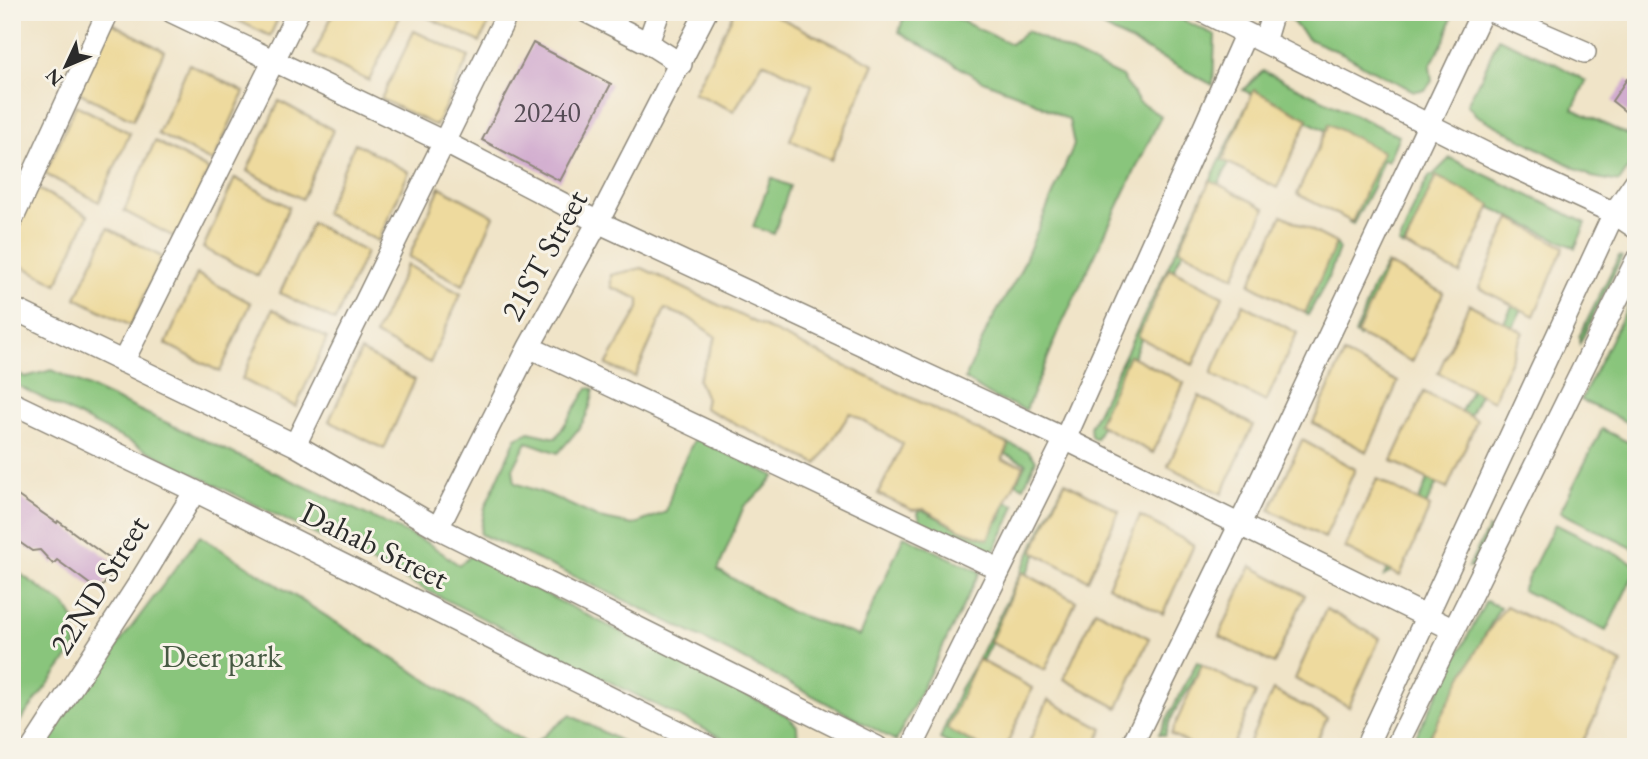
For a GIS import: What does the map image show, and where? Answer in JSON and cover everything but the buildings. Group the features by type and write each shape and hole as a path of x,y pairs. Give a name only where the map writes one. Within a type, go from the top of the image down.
{"street":[{"path":"12,220 108,12"},
{"path":"172,12 444,142 598,222 1065,439 1454,630"},
{"path":"123,362 298,12"},
{"path":"295,446 508,12"},
{"path":"587,12 648,43 681,64"},
{"path":"648,43 659,12"},
{"name":"21ST Street","path":"438,528 529,346 598,222 706,12"},
{"path":"1204,12 1614,213 1636,228"},
{"path":"912,747 1065,439 1255,38 1273,12"},
{"path":"1131,747 1239,526 1482,12"},
{"path":"1493,12 1585,52"},
{"path":"1366,747 1614,213 1636,181"},
{"path":"1614,213 1636,214"},
{"path":"1396,747 1636,261"},
{"path":"12,308 295,446 438,528 877,747"},
{"path":"529,346 999,569"},
{"name":"Dahab Street","path":"12,403 709,747"},
{"name":"22ND Street","path":"33,747 195,491"}],"green space":[{"path":"905,12 942,12 1011,44 1027,31 1122,77 1139,102 1161,116 1061,326 1026,410 993,397 965,379 988,327 1019,274 1074,145 1069,120 1022,96 983,81 899,32"},
{"path":"1075,12 1166,12 1215,35 1213,85"},
{"path":"1294,12 1453,13 1446,37 1430,66 1432,81 1425,90 1414,91 1344,54 1308,39 1290,19"},
{"path":"1498,38 1554,63 1586,81 1573,109 1636,139 1631,162 1619,182 1592,177 1476,115 1467,104"},
{"path":"1263,71 1399,136 1388,161 1383,159 1373,187 1353,224 1349,222 1378,156 1243,90"},
{"path":"1246,107 1257,110 1167,282 1096,439 1091,436 1090,427"},
{"path":"1450,158 1586,223 1575,248 1434,180 1423,210 1403,247 1399,244 1418,197 1430,175"},
{"path":"771,178 790,186 774,234 753,227"},
{"path":"1336,243 1339,248 1328,279 1308,315 1305,313 1323,266"},
{"path":"1539,250 1548,255 1395,569 1384,576 1398,542"},
{"path":"1619,256 1622,257 1580,343 1579,337"},
{"path":"1386,265 1389,269 1378,300 1359,337 1355,334 1373,287"},
{"path":"1636,279 1636,427 1581,400 1627,308"},
{"path":"52,370 428,543 459,565 470,556 788,716 797,726 798,747 740,747 12,383 12,371 25,377"},
{"path":"588,388 594,389 592,400 577,431 558,453 527,442 513,469 515,483 599,518 633,525 666,512 676,477 695,438 775,476 744,506 718,570 791,612 859,636 904,536 980,572 896,741 691,633 480,534 485,507 516,438 529,432 556,438"},
{"path":"1602,429 1636,446 1636,550 1560,512"},
{"path":"1001,441 1028,451 1036,460 1024,487 1016,483 1026,463 1000,452"},
{"path":"1065,482 1070,489 947,729 982,747 956,747 940,739 960,689 978,659"},
{"path":"1006,502 1015,505 993,553 921,523 918,513 921,509 965,532 983,534 1001,519"},
{"path":"1555,524 1636,564 1636,570 1606,631 1522,590"},
{"path":"1488,529 1492,530 1473,567 1468,567"},
{"name":"Deer park","path":"200,536 531,746 570,715 632,747 41,747"},
{"path":"12,568 66,606 74,619 76,647 12,732"},
{"path":"1486,601 1500,607 1424,747 1410,747"},
{"path":"1197,662 1202,665 1198,674 1172,716 1165,735 1159,734"}],"sand":[{"path":"220,12 281,12 270,36"},
{"path":"334,12 402,12 369,81 314,54"},
{"path":"426,12 494,12 480,42 425,16"},
{"path":"734,12 768,12 874,64 831,160 790,140 812,85 763,62 734,111 694,93"},
{"path":"110,22 164,51 133,120 78,92"},
{"path":"414,31 469,57 436,126 381,99"},
{"path":"189,64 244,92 213,162 158,134"},
{"path":"1254,90 1308,119 1277,188 1223,160"},
{"path":"279,101 333,130 302,199 247,171"},
{"path":"76,105 130,133 99,202 45,174"},
{"path":"1329,124 1383,152 1352,222 1297,194"},
{"path":"155,141 209,170 178,239 124,211"},
{"path":"355,143 409,172 378,241 324,213"},
{"path":"1436,176 1491,205 1460,274 1405,246"},
{"path":"235,178 289,207 258,276 203,248"},
{"path":"1210,180 1265,208 1234,277 1179,249"},
{"path":"34,187 88,215 57,284 12,261 12,234"},
{"path":"440,187 494,216 463,285 409,257"},
{"path":"1282,215 1336,243 1305,313 1250,284"},
{"path":"1510,218 1564,247 1534,316 1479,288"},
{"path":"312,223 366,252 335,321 280,293"},
{"path":"108,228 162,257 131,326 76,298"},
{"path":"1388,264 1443,293 1412,362 1357,334"},
{"path":"407,265 461,294 430,363 375,335"},
{"path":"642,268 1009,445 1002,460 1024,465 988,539 961,530 924,509 912,510 878,494 903,444 850,413 817,464 704,408 706,398 698,380 716,337 689,318 665,309 635,377 606,365 639,308 639,299 611,287 611,275"},
{"path":"1169,268 1223,296 1193,365 1138,337"},
{"path":"197,274 251,303 220,372 166,344"},
{"path":"1243,304 1297,333 1266,402 1211,374"},
{"path":"1469,304 1523,332 1493,401 1438,373"},
{"path":"273,309 327,338 296,407 242,379"},
{"path":"361,351 415,380 384,449 329,421"},
{"path":"1344,354 1398,382 1367,452 1313,423"},
{"path":"1129,355 1184,383 1153,453 1098,424"},
{"path":"1424,392 1477,420 1447,489 1392,461"},
{"path":"1199,396 1253,425 1222,494 1168,466"},
{"path":"1302,440 1355,469 1325,538 1270,510"},
{"path":"1377,479 1430,507 1400,576 1345,548"},
{"path":"1065,482 1119,511 1088,580 1033,552"},
{"path":"1140,516 1194,545 1163,614 1108,586"},
{"path":"1251,566 1305,595 1274,664 1219,636"},
{"path":"1022,572 1076,601 1045,670 990,642"},
{"path":"1506,606 1622,663 1580,747 1424,747 1484,637"},
{"path":"1326,609 1380,638 1349,707 1295,679"},
{"path":"1095,610 1149,638 1118,708 1064,679"},
{"path":"978,659 1032,688 1006,747 982,747 947,729"},
{"path":"1202,665 1256,693 1232,747 1196,747 1171,734"},
{"path":"1273,690 1327,718 1314,747 1247,747"},
{"path":"1048,700 1103,729 1094,747 1027,747"}]}
